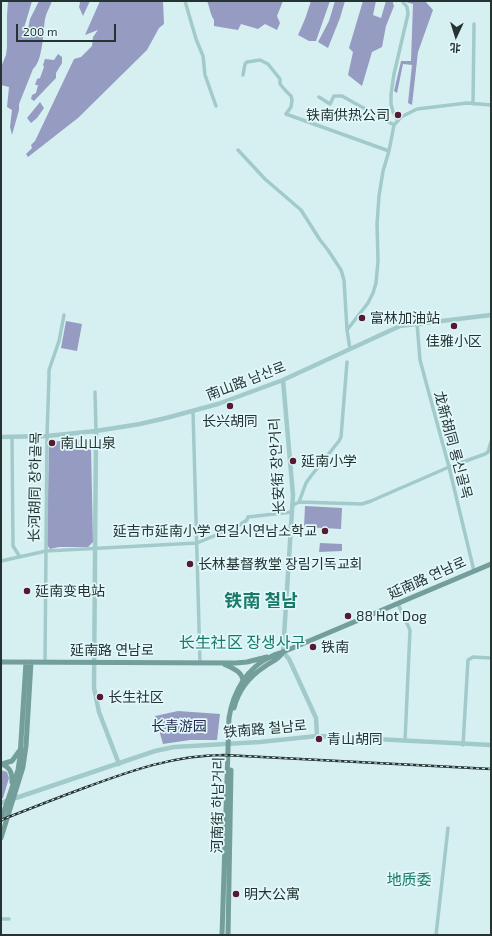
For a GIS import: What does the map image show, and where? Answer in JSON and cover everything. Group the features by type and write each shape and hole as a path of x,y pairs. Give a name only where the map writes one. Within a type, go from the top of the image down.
{"main road":[{"name":"延南路 연남로","path":"1,662 247,662 284,652 491,564"},
{"name":"延南路 연남로","path":"249,680 264,667 279,659 284,652"},
{"name":"延南路 연남로","path":"243,681 255,668 272,656"},
{"path":"1,820 18,770 29,662"},
{"path":"1,838 24,762 29,662"},
{"path":"222,663 239,672 243,678 243,681"},
{"name":"河南街 하남거리","path":"222,935 225,911 232,720 235,705 241,690 249,680"},
{"name":"河南街 하남거리","path":"228,935 225,911 229,718 234,696 243,681"},
{"path":"12,786 11,770 7,766 1,764 12,761 20,750"}],"street":[{"path":"185,1 196,39 203,56 205,75 216,106"},
{"path":"398,120 393,112 391,94 394,74 408,14 407,7 402,1"},
{"path":"473,104 474,24"},
{"path":"243,75 245,64 247,62 260,60 268,64 280,78 280,84 291,96 291,108 286,114 389,151"},
{"path":"319,97 330,104 334,96 342,96 394,125"},
{"path":"347,330 368,303 376,283 378,262 378,203 383,171 394,125 401,116 417,109 467,103 491,105"},
{"path":"238,150 265,179 301,210 320,240 342,270 350,349"},
{"name":"长河胡同 장하골목","path":"45,662 46,436 49,370 59,341 64,315"},
{"name":"南山路 남산로","path":"1,437 46,436 96,431 140,424 193,411 224,402 283,380 400,326 491,315"},
{"name":"龙新胡同 룡신골목","path":"417,323 420,360 449,467 474,571"},
{"path":"299,502 306,483 339,442 341,437 347,362"},
{"name":"长安街 장안거리","path":"283,380 293,505 284,652"},
{"path":"95,392 96,431 93,662 95,698 119,764"},
{"path":"193,411 200,663"},
{"path":"12,437 13,546 20,557"},
{"path":"293,505 299,502 362,504 449,467 485,454 488,452 491,442"},
{"path":"1,561 46,551 197,543 238,526 247,520 248,517 292,512"},
{"path":"398,604 410,630 404,741"},
{"path":"284,652 289,659 316,718 317,736"},
{"path":"463,745 468,660 473,658 491,658"},
{"name":"铁南路 철남로","path":"1,803 161,750 174,748 260,742 317,736 491,746"},
{"path":"436,935 448,828"},
{"path":"1,919 9,919"}],"green space":[{"path":"8,1 32,1 24,28 27,34 30,19 39,1 52,1 46,17 39,60 33,69 19,104 19,110 12,135 10,127 12,110 7,107 9,87 1,85 1,67 6,55 7,47"},
{"path":"79,1 90,1 83,16 79,7"},
{"path":"100,1 163,1 164,24 159,28 147,50 78,118 28,157 26,154 32,148 31,145 35,141 74,59 81,57 92,46 93,37 98,30 85,35"},
{"path":"207,1 283,1 277,16 280,23 277,30 265,24 258,29 241,24 238,30 214,26 214,20"},
{"path":"311,1 330,1 316,41 309,41 298,35"},
{"path":"335,1 345,1 328,48 318,42 329,21"},
{"path":"363,1 376,1 373,15 381,18 386,1 393,1 394,6 386,26 382,47 372,52 362,86 348,75 353,52 349,48"},
{"path":"402,1 425,1 433,10 418,52 412,105 408,103 412,65 403,64 397,93 394,91 401,61 411,61 413,4"},
{"path":"58,54 62,57 62,63 56,73 56,78 34,101 31,99 32,95 36,93 38,85 35,85 37,79 40,78 45,59 54,60"},
{"path":"40,102 44,108 37,118 31,123 27,118"},
{"path":"66,321 82,324 77,351 61,348"},
{"path":"86,439 91,446 93,542 88,547 59,547 50,549 47,545 49,442"},
{"path":"305,506 342,508 341,529 304,527"},
{"path":"320,543 342,544 342,551 319,552"},
{"name":"长青游园","path":"178,711 220,714 217,740 190,740 163,744 155,716"},
{"path":"1,770 7,772 9,778 3,798 1,799"}],"railway":[{"path":"1,820 135,770 170,761 206,756 224,755 491,769"}],"place":[{"name":"铁南供热公司","path":"398,115"},
{"name":"富林加油站","path":"362,318"},
{"name":"佳雅小区","path":"454,326"},
{"name":"长兴胡同","path":"230,406"},
{"name":"南山山泉","path":"52,443"},
{"name":"延南小学","path":"293,461"},
{"name":"延吉市延南小学 연길시연남소학교","path":"325,531"},
{"name":"长林基督教堂 장림기독교회","path":"190,564"},
{"name":"延南变电站","path":"27,591"},
{"name":"88 Hot Dog","path":"348,616"},
{"name":"铁南","path":"313,647"},
{"name":"长生社区","path":"100,697"},
{"name":"青山胡同","path":"319,739"},
{"name":"明大公寓","path":"236,894"}],"district":[{"name":"铁南 철남","path":"261,601"},
{"name":"长生社区 장생사구","path":"242,643"},
{"name":"地质委","path":"409,880"}]}
